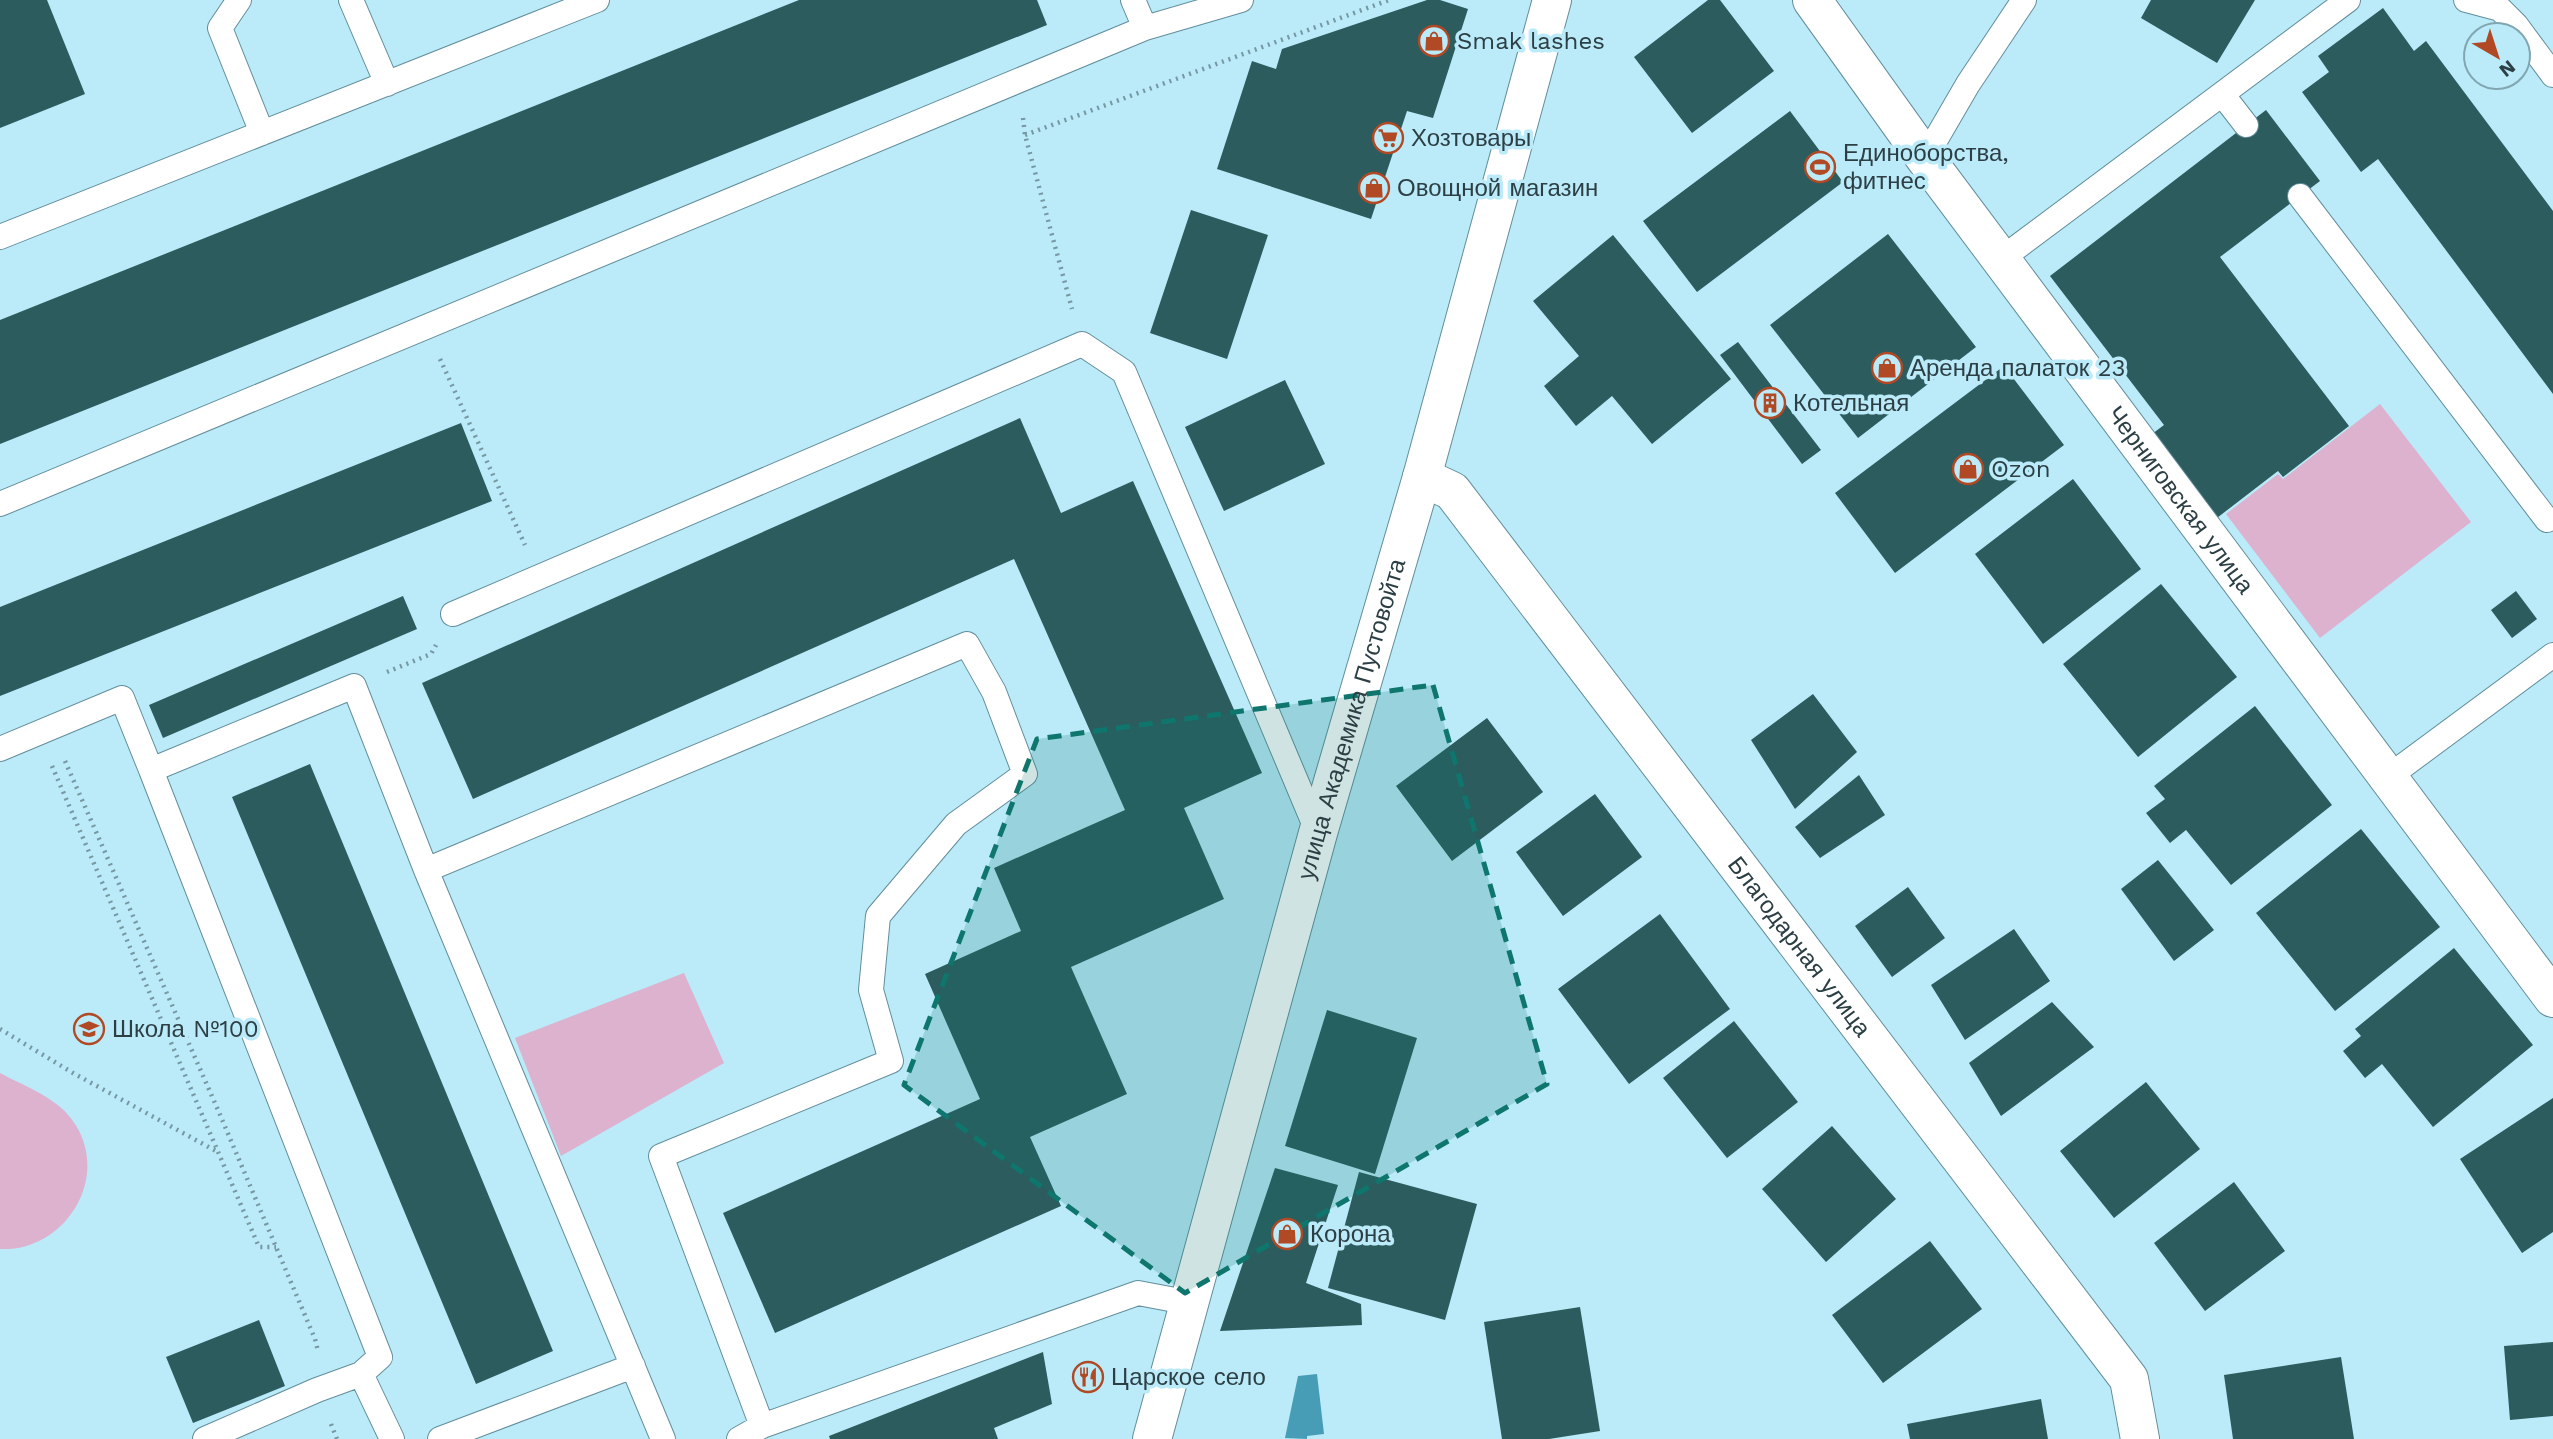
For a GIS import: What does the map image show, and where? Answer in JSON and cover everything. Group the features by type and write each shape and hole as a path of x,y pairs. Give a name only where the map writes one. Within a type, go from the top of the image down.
{"street":[{"name":"улица Академика Пустовойта","path":"1152,1439 1318,833 1422,477 1552,0"},
{"name":"Черниговская улица","path":"1812,0 1925,158 2553,998"},
{"name":"Благодарная улица","path":"1422,477 1452,491 2129,1379 2140,1439"}],"lane":[{"path":"239,0 220,28 262,133"},
{"path":"351,0 387,84"},
{"path":"0,237 597,0"},
{"path":"1133,0 1144,29"},
{"path":"0,504 1144,29 1241,0"},
{"path":"1925,158 1968,84 2024,0"},
{"path":"2001,258 2348,0"},
{"path":"2466,0 2500,9 2516,25 2553,75"},
{"path":"2222,94 2246,125"},
{"path":"2300,196 2547,520"},
{"path":"453,614 1082,344 1124,372 1318,833"},
{"path":"426,870 967,643 994,692 1025,774 956,824 878,916 871,990 891,1061 661,1156 762,1426"},
{"path":"2388,777 2553,655"},
{"path":"151,770 354,686 426,870 663,1439"},
{"path":"0,749 122,698 380,1357 361,1374 317,1390 205,1439"},
{"path":"739,1439 762,1426 1138,1293 1191,1303"},
{"path":"440,1439 633,1366"},
{"path":"361,1374 392,1439"}],"path":[{"path":"1025,135 1389,0"},
{"path":"1019,80 1025,135 1082,344"},
{"path":"425,327 533,562 537,579"},
{"path":"354,686 431,654 453,614"},
{"path":"61,752 318,1346 317,1390 337,1439"},
{"path":"52,766 259,1247 276,1247"},
{"path":"0,1029 73,1073 217,1151"}],"highlighted area":[{"path":"1433,685 1547,1084 1185,1293 904,1085 1037,739"}],"shaded area":[{"path":"2380,404 2471,522 2320,638 2226,514 2278,474 2283,479"},
{"path":"684,973 724,1063 561,1156 515,1038"},
{"path":"0,1073 51,1100 68,1115 85,1146 87,1168 84,1189 75,1209 61,1226 43,1239 23,1247 0,1249"}],"water":[{"path":"1317,1374 1324,1434 1307,1436 1307,1439 1285,1438 1298,1376"}],"building":[{"path":"0,0 47,0 85,94 0,128"},
{"path":"799,0 1037,0 1047,25 0,444 0,320"},
{"path":"1427,0 1440,0 1468,9 1433,118 1407,111 1371,219 1217,169 1252,61 1276,69 1282,49"},
{"path":"1708,0 1720,0 1774,71 1692,133 1634,57"},
{"path":"2151,0 2255,0 2217,63 2141,18"},
{"path":"2383,8 2414,51 2426,41 2553,211 2553,394 2378,159 2361,172 2302,92 2329,72 2318,56"},
{"path":"2266,110 2320,181 2220,257 2349,426 2283,477 2278,471 2213,521 2148,437 2164,425 2050,276"},
{"path":"1790,111 1843,182 1697,292 1643,221"},
{"path":"1191,210 1268,235 1227,359 1150,333"},
{"path":"1888,234 1976,347 1858,438 1770,325"},
{"path":"1613,235 1731,379 1652,444 1612,396 1576,426 1544,386 1579,356 1533,301"},
{"name":"Котельная","path":"1738,342 1821,450 1802,464 1720,355"},
{"path":"2004,366 2064,445 1895,573 1835,493"},
{"path":"1285,380 1325,464 1224,511 1185,427"},
{"path":"1020,418 1061,513 1133,481 1262,773 1184,808 1224,899 1071,967 1127,1094 1030,1137 1061,1206 775,1333 723,1213 980,1099 925,974 1021,931 994,868 1125,810 1014,559 473,799 422,683"},
{"path":"461,423 492,501 0,696 0,607"},
{"path":"2073,479 2141,569 2043,644 1975,554"},
{"path":"2161,584 2237,677 2138,757 2063,664"},
{"path":"2516,591 2537,619 2512,638 2491,610"},
{"path":"403,596 417,629 163,738 149,705"},
{"path":"1813,694 1857,752 1795,809 1751,740"},
{"path":"2255,706 2332,805 2231,885 2186,830 2170,843 2146,813 2165,799 2154,786"},
{"path":"1487,718 1543,792 1452,861 1396,786"},
{"path":"310,764 553,1351 476,1384 232,797"},
{"path":"1859,775 1885,815 1820,858 1795,827"},
{"path":"1595,794 1642,857 1563,916 1516,852"},
{"path":"2361,829 2440,927 2335,1011 2256,913"},
{"path":"2158,860 2214,930 2174,961 2121,889"},
{"path":"1908,887 1945,938 1892,977 1855,926"},
{"path":"1660,914 1730,1009 1629,1084 1558,989"},
{"path":"2014,929 2050,981 1965,1040 1931,985"},
{"path":"2454,948 2533,1045 2433,1127 2382,1064 2365,1078 2343,1051 2361,1036 2355,1029"},
{"path":"2052,1002 2094,1047 2001,1116 1969,1063"},
{"path":"1327,1010 1417,1038 1375,1174 1285,1146"},
{"path":"1734,1021 1798,1102 1727,1158 1663,1078"},
{"path":"2146,1082 2200,1149 2114,1218 2060,1151"},
{"path":"2553,1098 2553,1232 2522,1253 2460,1159"},
{"path":"1832,1126 1896,1199 1826,1262 1762,1189"},
{"name":"Корона","path":"1275,1168 1338,1185 1306,1283 1361,1304 1362,1325 1220,1331"},
{"path":"1359,1172 1477,1204 1445,1320 1328,1288"},
{"path":"2234,1182 2285,1251 2205,1311 2154,1243"},
{"path":"1930,1241 1982,1309 1883,1383 1832,1315"},
{"path":"1580,1307 1600,1431 1549,1439 1502,1439 1484,1322"},
{"path":"259,1320 285,1386 193,1423 166,1357"},
{"path":"2553,1342 2553,1416 2510,1420 2504,1346"},
{"path":"1043,1352 1052,1404 994,1428 998,1439 830,1439 829,1436"},
{"path":"2341,1357 2354,1439 2233,1439 2224,1375"},
{"path":"2041,1399 2048,1439 1910,1439 1907,1424"}],"place":[{"name":"Smak lashes","path":"1434,41"},
{"name":"Хозтовары","path":"1388,138"},
{"name":"Единоборства, фитнес","path":"1820,167"},
{"name":"Овощной магазин","path":"1374,188"},
{"name":"Аренда палаток 23","path":"1887,368"},
{"name":"Котельная","path":"1770,403"},
{"name":"Ozon","path":"1968,469"},
{"name":"Школа №100","path":"89,1029"},
{"name":"Корона","path":"1287,1234"},
{"name":"Царское село","path":"1088,1377"}]}
